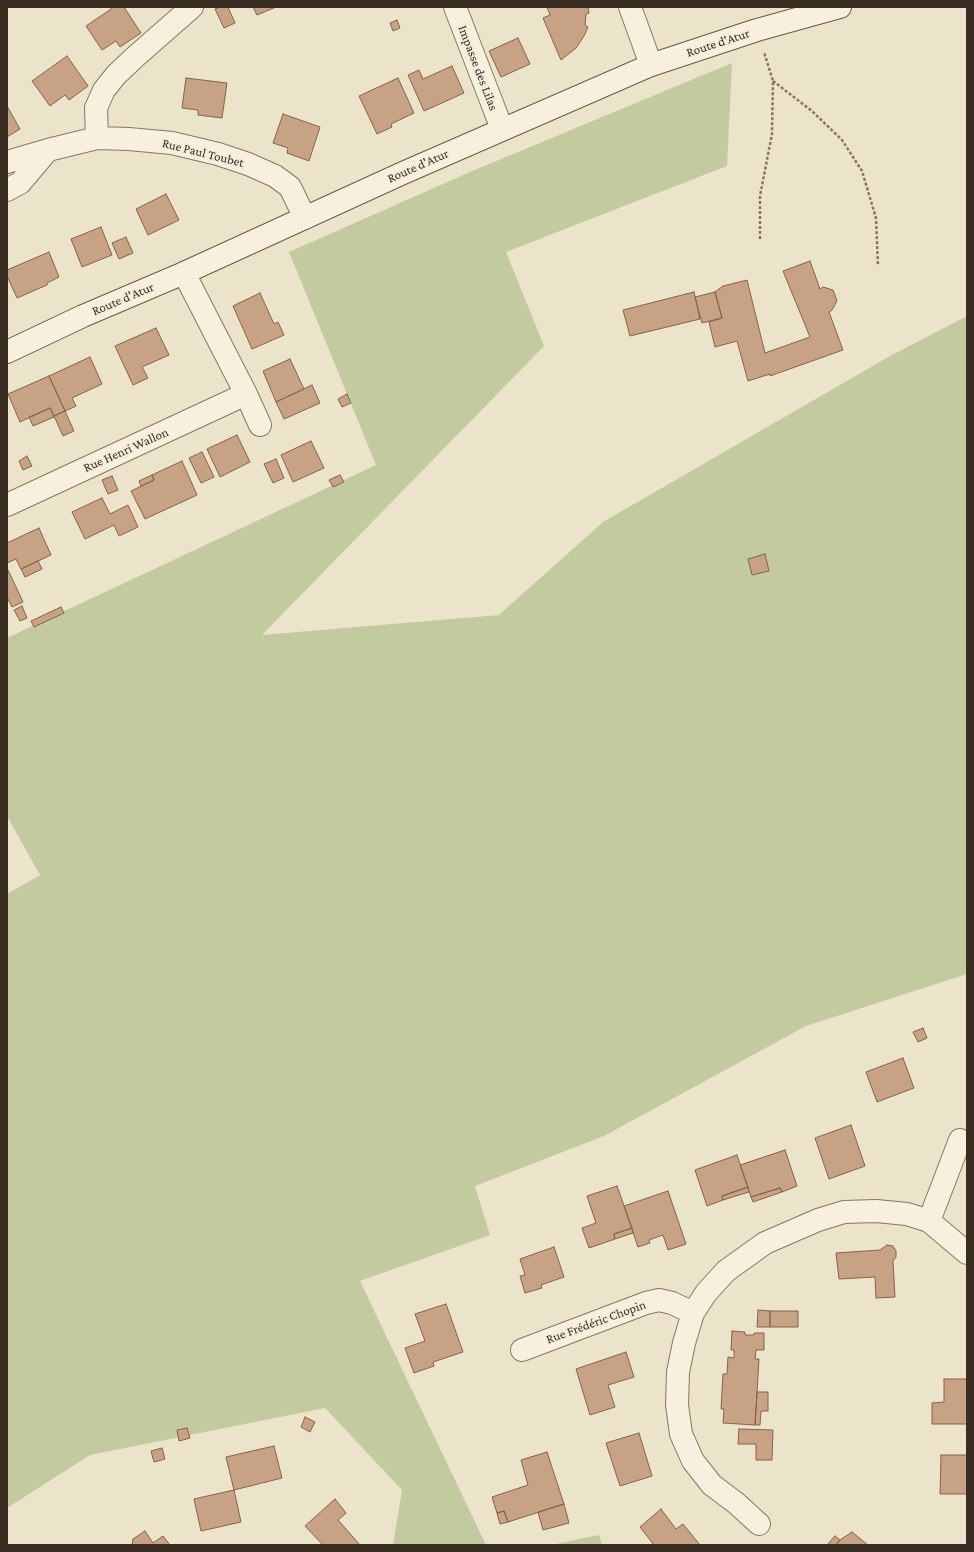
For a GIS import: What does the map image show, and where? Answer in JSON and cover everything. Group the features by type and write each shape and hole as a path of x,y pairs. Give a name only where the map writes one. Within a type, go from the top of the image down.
{"street":[{"path":"97,138 96,108 104,90 116,75 192,7"},
{"name":"Impasse des Lilas","path":"455,7 502,129"},
{"path":"630,7 650,65"},
{"name":"Route d'Atur","path":"7,352 83,316 184,273 502,129 650,65 757,30 840,7"},
{"name":"Rue Paul Toubet","path":"7,162 97,138 129,139 172,144 218,154 248,164 275,176 290,187 305,218"},
{"path":"7,190 20,183 48,150"},
{"path":"184,273 246,394 260,425"},
{"name":"Rue Henri Wallon","path":"7,505 246,394"},
{"path":"929,1221 960,1140"},
{"path":"759,1524 736,1503 712,1485 692,1462 680,1434 677,1405 678,1372 684,1343 693,1313 706,1292 726,1272 765,1244 818,1220 844,1212 876,1211 907,1214 929,1221 967,1253"},
{"name":"Rue Frédéric Chopin","path":"522,1350 646,1303 659,1300 672,1303 693,1313"}],"path":[{"path":"757,30 773,81 772,134 760,196 760,239"},
{"path":"773,81 812,111 842,140 862,171 876,218 878,266"}],"green space":[{"path":"732,63 727,166 506,252 544,346 262,635 499,615 603,522 890,356 967,316 967,974 806,1026 604,1136 475,1186 490,1235 360,1281 486,1545 393,1545 402,1490 325,1408 90,1455 7,1508 7,894 40,875 7,816 7,638 376,465 289,252 470,172"},
{"path":"599,1535 602,1545 551,1545"}],"building":[{"path":"114,7 124,7 141,33 120,47 116,41 102,50 86,26"},
{"path":"220,7 228,7 235,23 224,28 215,9"},
{"path":"253,7 276,7 257,15"},
{"path":"547,7 588,7 589,13 586,14 585,25 588,27 584,36 576,48 561,60 543,18 550,15"},
{"path":"397,20 400,28 393,31 390,23"},
{"path":"518,38 530,64 501,77 489,51"},
{"path":"67,56 88,86 69,100 65,95 50,106 32,81"},
{"path":"452,66 464,93 424,111 408,75 419,70 423,79"},
{"path":"186,78 227,83 222,118 198,115 198,110 182,108"},
{"path":"398,78 414,113 391,124 392,127 377,134 359,96"},
{"path":"7,106 20,129 7,137"},
{"path":"283,114 320,127 309,161 287,153 288,148 273,143"},
{"path":"166,194 179,220 148,235 136,209"},
{"path":"101,227 112,255 82,267 71,239"},
{"path":"126,237 133,253 119,259 112,243"},
{"path":"49,252 59,277 47,283 47,285 17,298 7,276 7,270"},
{"path":"810,261 820,289 823,287 833,290 837,301 832,310 829,312 843,350 770,376 770,374 748,381 737,341 715,347 709,322 722,318 715,292 723,286 747,280 765,353 810,337 783,271"},
{"path":"694,292 700,319 630,336 623,310"},
{"path":"715,292 722,318 702,323 695,297"},
{"path":"260,293 274,324 278,322 284,335 252,349 233,306"},
{"path":"156,328 169,355 142,367 148,378 133,385 115,346"},
{"path":"90,357 102,384 72,398 76,406 65,411 49,376"},
{"path":"290,359 304,389 276,402 263,371"},
{"path":"49,376 65,411 54,416 50,408 20,422 8,394"},
{"path":"312,385 320,403 284,419 276,402"},
{"path":"347,394 351,403 342,407 338,399"},
{"path":"50,408 54,417 33,426 29,417"},
{"path":"65,411 74,431 63,436 54,416"},
{"path":"237,435 250,462 220,477 207,449"},
{"path":"311,441 324,468 293,482 281,455"},
{"path":"202,452 214,477 201,483 189,458"},
{"path":"27,456 32,466 23,470 19,461"},
{"path":"276,459 284,478 273,483 264,464"},
{"path":"182,461 197,495 145,519 131,491 154,480 152,475"},
{"path":"152,475 154,480 141,486 139,481"},
{"path":"340,475 344,482 333,487 329,480"},
{"path":"112,476 118,490 108,494 102,480"},
{"path":"102,498 110,514 128,505 138,527 119,536 114,525 85,539 72,512"},
{"path":"39,528 51,555 21,569 16,559 7,563 7,543"},
{"path":"765,554 769,571 752,575 748,559"},
{"path":"38,561 42,569 25,577 21,569"},
{"path":"7,570 23,602 12,607 7,597"},
{"path":"22,606 27,618 20,621 14,610"},
{"path":"61,607 64,613 34,627 31,621"},
{"path":"923,1028 927,1038 918,1042 913,1032"},
{"path":"903,1058 914,1088 877,1102 866,1072"},
{"path":"851,1125 865,1166 829,1179 815,1138"},
{"path":"785,1150 797,1186 782,1192 780,1188 751,1197 740,1165"},
{"path":"737,1155 748,1187 722,1196 723,1200 707,1206 695,1170"},
{"path":"617,1186 632,1228 614,1234 615,1239 589,1248 582,1228 596,1223 587,1196"},
{"path":"748,1187 749,1192 723,1200 722,1196"},
{"path":"780,1188 782,1192 753,1202 751,1197"},
{"path":"668,1191 686,1244 668,1250 663,1235 649,1240 650,1243 638,1247 624,1206"},
{"path":"632,1228 633,1233 615,1239 614,1234"},
{"path":"887,1245 893,1246 896,1251 896,1257 893,1261 895,1297 876,1298 875,1277 839,1279 836,1253 880,1250"},
{"path":"554,1247 564,1277 541,1285 542,1288 525,1293 520,1276 525,1275 520,1259"},
{"path":"446,1304 463,1352 433,1362 434,1366 414,1373 405,1348 425,1341 415,1314"},
{"path":"758,1310 770,1311 770,1327 757,1327"},
{"path":"770,1311 798,1311 798,1327 770,1327"},
{"path":"732,1331 745,1332 745,1335 764,1333 764,1350 756,1350 755,1359 759,1359 755,1425 723,1423 724,1409 721,1409 723,1374 727,1374 728,1357 734,1358 734,1350 731,1350"},
{"path":"626,1352 634,1377 608,1385 615,1407 590,1415 576,1369"},
{"path":"944,1379 967,1379 967,1424 932,1424 932,1403 944,1402"},
{"path":"757,1392 768,1392 768,1411 761,1411 760,1425 755,1425"},
{"path":"305,1417 315,1422 310,1432 301,1427"},
{"path":"187,1428 190,1438 179,1441 177,1430"},
{"path":"739,1429 773,1430 772,1460 756,1460 756,1444 738,1444"},
{"path":"639,1433 652,1476 620,1486 606,1443"},
{"path":"274,1446 282,1478 234,1490 226,1457"},
{"path":"162,1448 165,1459 154,1462 151,1451"},
{"path":"547,1452 564,1504 508,1522 504,1511 497,1513 492,1497 528,1485 521,1460"},
{"path":"941,1455 967,1455 967,1494 940,1494"},
{"path":"234,1490 241,1522 201,1531 194,1499"},
{"path":"335,1499 346,1513 338,1520 360,1545 323,1545 305,1526"},
{"path":"564,1504 569,1523 543,1530 538,1512"},
{"path":"661,1509 676,1529 683,1524 700,1545 654,1545 640,1527"},
{"path":"504,1511 508,1522 500,1524 497,1513"},
{"path":"145,1531 153,1543 163,1536 170,1545 132,1545 133,1539"},
{"path":"852,1532 868,1545 836,1545 840,1540"},
{"path":"835,1536 840,1540 836,1545 827,1545"}]}
